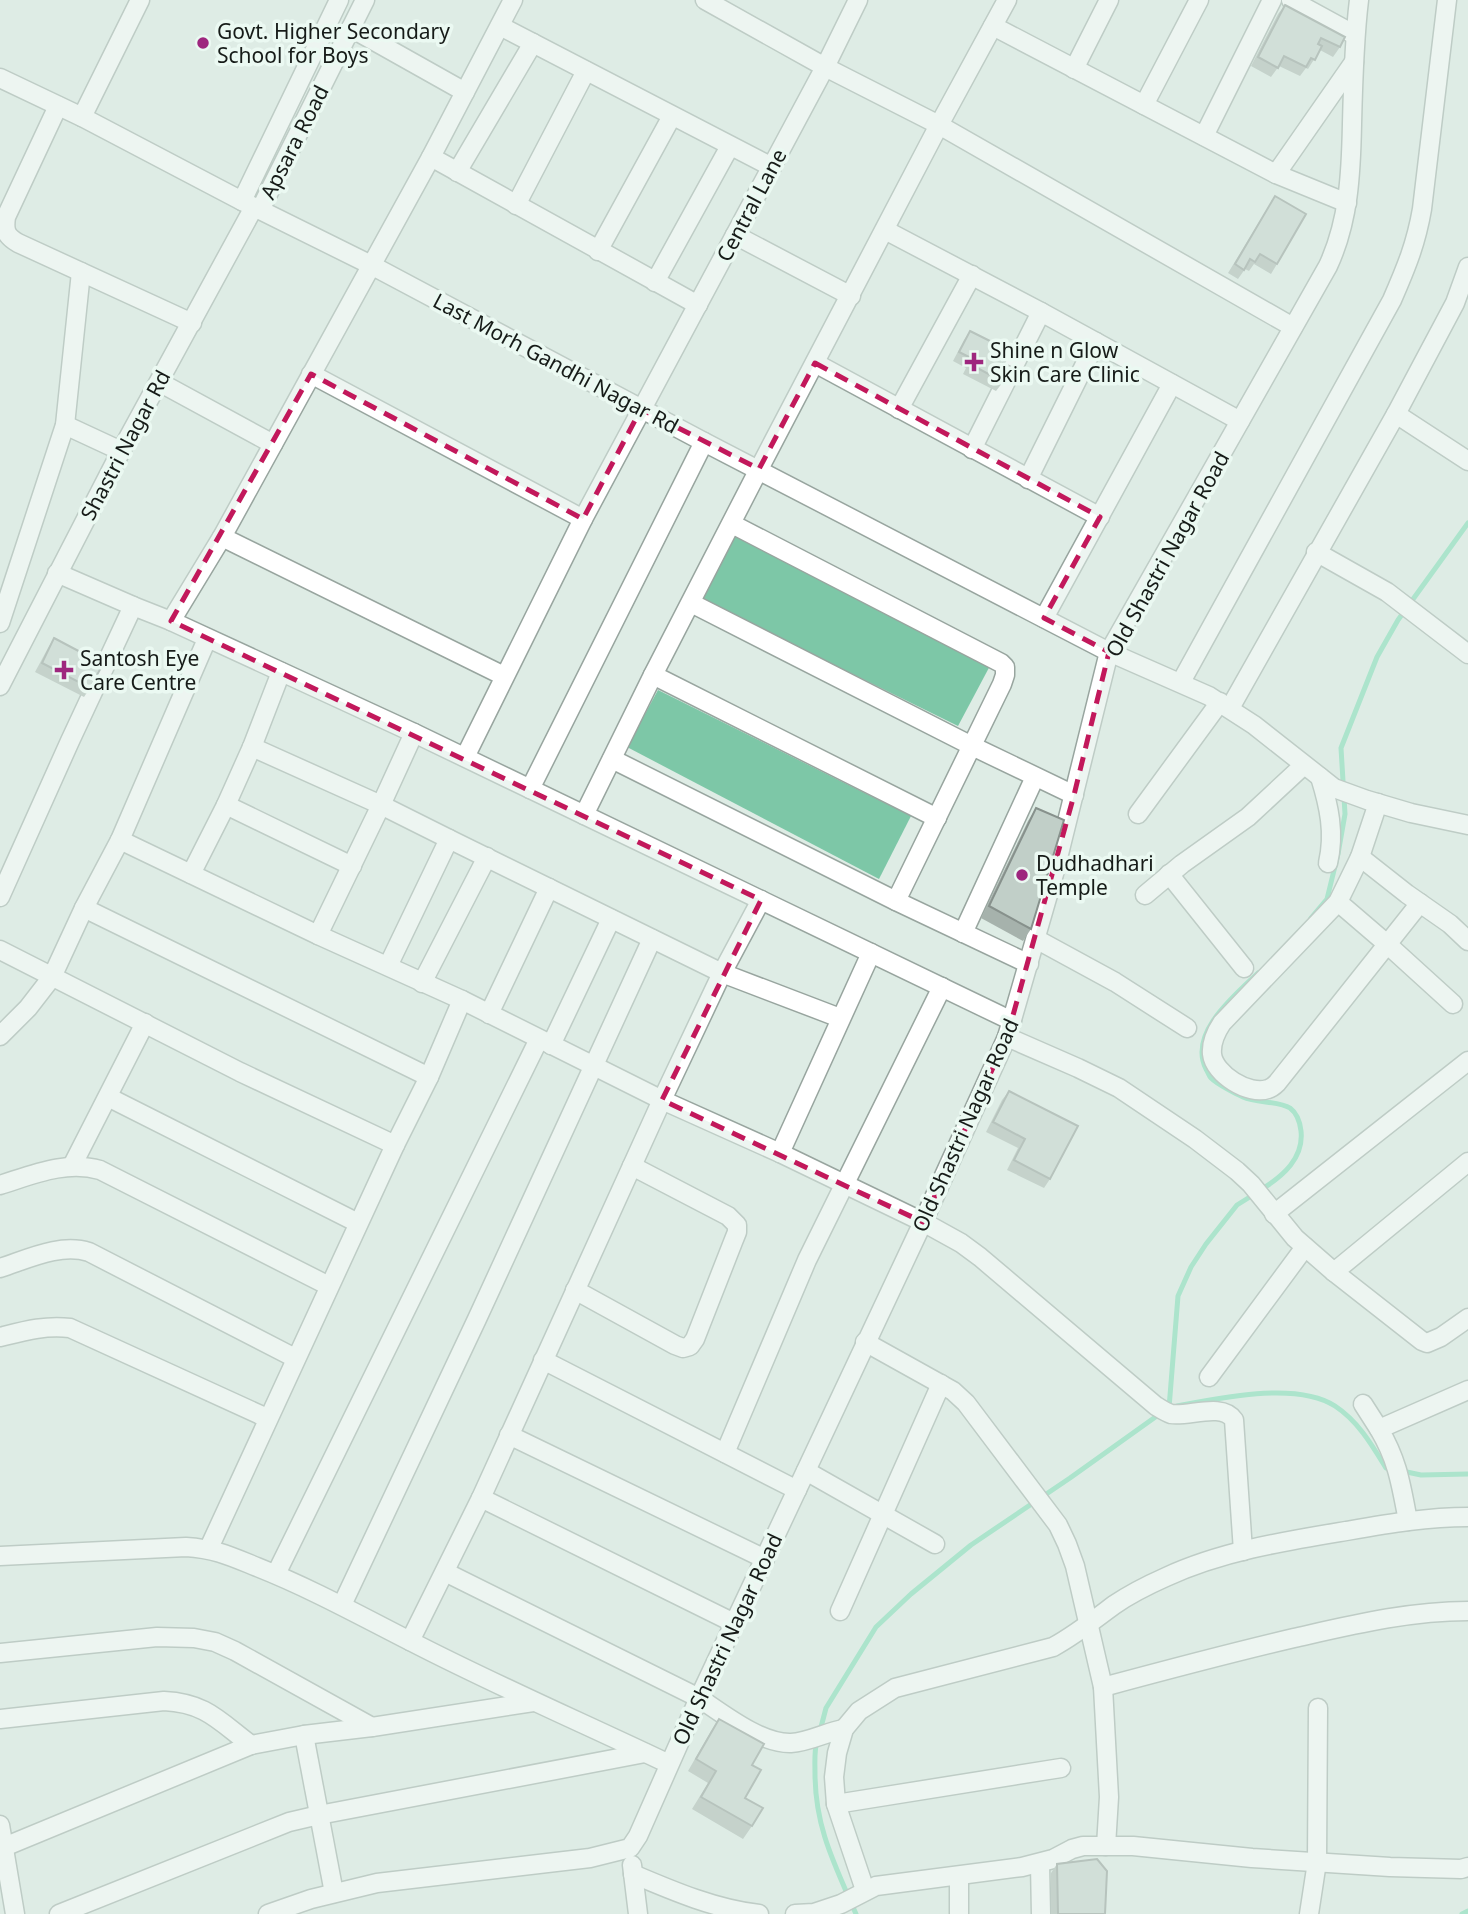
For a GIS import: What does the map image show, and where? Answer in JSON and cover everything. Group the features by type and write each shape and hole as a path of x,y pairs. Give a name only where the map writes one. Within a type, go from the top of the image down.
{"street":[{"path":"82,117 140,0"},
{"name":"Apsara Road","path":"252,206 339,0"},
{"name":"Apsara Road","path":"252,206 365,0"},
{"path":"171,621 222,537 431,157 513,0"},
{"path":"705,0 825,67 939,125 1293,327"},
{"name":"Central Lane","path":"465,757 583,519 825,67 858,0"},
{"path":"584,815 814,363 1007,0"},
{"path":"1074,69 1109,0"},
{"path":"1144,105 1199,0"},
{"path":"1204,136 1272,0"},
{"path":"1291,0 1355,35"},
{"name":"Old Shastri Nagar Road","path":"630,1848 644,1825 699,1698 923,1222 1009,1029 1036,939 1109,652 1337,247 1347,203 1351,167 1355,35 1359,0"},
{"path":"1181,682 1385,313 1409,263 1422,209 1447,0"},
{"path":"500,26 772,167"},
{"path":"993,26 1276,173 1347,203"},
{"path":"351,28 465,92"},
{"path":"457,172 533,43"},
{"path":"1276,173 1354,62"},
{"path":"516,205 586,71"},
{"name":"Last Morh Gandhi Nagar Rd","path":"0,78 371,265 704,442 1109,652 1181,682 1225,705 1327,783 1372,802 1468,825"},
{"path":"58,106 6,217 4,227 8,236 192,323"},
{"path":"598,251 672,116"},
{"path":"655,282 730,146"},
{"path":"431,157 698,305"},
{"name":"Shastri Nagar Rd","path":"0,686 121,451 192,323 252,206"},
{"path":"885,230 1240,421"},
{"path":"735,235 851,296"},
{"path":"1138,814 1225,705 1396,414 1455,303 1468,267"},
{"path":"25,635 0,625 65,425 80,272"},
{"path":"899,409 972,275"},
{"path":"972,449 1041,312"},
{"path":"1028,479 1096,342"},
{"path":"814,363 1100,517"},
{"path":"311,374 583,519"},
{"path":"159,382 273,444"},
{"path":"1044,618 1172,384"},
{"path":"1396,414 1468,461"},
{"path":"65,425 121,451"},
{"path":"530,789 704,442"},
{"path":"732,524 1005,667 1002,684 896,901"},
{"path":"222,537 504,676"},
{"path":"1317,552 1370,581 1468,654"},
{"path":"57,573 171,621 414,733 942,988 1078,1068 1119,1088 1195,1139 1251,1184 1305,1247 1422,1341 1427,1343 1441,1337 1468,1318"},
{"path":"691,603 971,746 1074,795"},
{"path":"0,898 133,606"},
{"path":"0,1036 28,1008 52,978 84,908 120,840 207,639"},
{"path":"191,874 252,747 281,672"},
{"path":"653,675 937,818"},
{"path":"318,935 414,733"},
{"path":"252,747 382,805 722,973 840,1018"},
{"path":"612,759 896,901 1029,964"},
{"path":"1145,895 1169,874 1248,817 1304,765"},
{"path":"963,933 1035,776"},
{"path":"1327,783 1332,838 1328,863"},
{"path":"1372,802 1360,858 1338,902 1222,1023 1215,1035 1212,1055 1222,1074 1248,1088 1260,1091 1270,1089 1277,1083 1420,904"},
{"path":"226,805 352,866"},
{"path":"387,965 449,839"},
{"path":"120,840 318,935 462,1000 662,1100 780,1153 961,1243 1161,1410 1175,1414 1230,1414 1234,1420 1243,1551"},
{"path":"422,983 487,857"},
{"path":"1360,858 1450,924 1468,941"},
{"path":"1169,874 1244,968"},
{"path":"489,1014 549,888"},
{"path":"410,1642 481,1498 722,973 761,900"},
{"path":"1338,902 1453,1003"},
{"path":"84,908 429,1077"},
{"path":"275,1574 545,1042 611,919"},
{"path":"342,1605 652,939"},
{"path":"1036,939 1115,982 1187,1028"},
{"path":"0,950 240,1072 395,1145"},
{"path":"780,1153 870,953"},
{"path":"724,1453 807,1260 942,988"},
{"path":"208,1548 358,1223 429,1077 462,1000"},
{"path":"72,1166 145,1023"},
{"path":"1272,1211 1468,1061"},
{"path":"108,1097 358,1223"},
{"path":"1334,1272 1468,1162"},
{"path":"0,1185 72,1166 100,1170 329,1286"},
{"path":"575,1290 675,1346 690,1346 695,1339 737,1232 737,1225 729,1216 632,1166"},
{"path":"1209,1377 1305,1247"},
{"path":"0,1268 63,1249 89,1252 295,1358"},
{"path":"0,1337 53,1326 70,1328 267,1418"},
{"path":"865,1342 953,1391 966,1403 1058,1525 1075,1566 1103,1688 1109,1797 1106,1846"},
{"path":"543,1360 797,1490"},
{"path":"840,1611 941,1384"},
{"path":"1379,1429 1468,1390"},
{"path":"1363,1404 1389,1447 1398,1472 1408,1521"},
{"path":"509,1435 765,1559"},
{"path":"806,1471 935,1544"},
{"path":"481,1498 734,1623"},
{"path":"445,1572 699,1698 763,1737 776,1742 791,1743 838,1730 859,1711 895,1688 1053,1647 1116,1604 1166,1577 1216,1558 1319,1535 1408,1521 1468,1517"},
{"path":"0,1556 208,1548 275,1574 342,1605 410,1642 533,1702 669,1764"},
{"path":"1103,1688 1204,1659 1369,1621 1430,1612 1468,1611"},
{"path":"0,1653 158,1637 194,1638 215,1642 372,1727"},
{"path":"0,1719 163,1701 182,1702 209,1713 251,1745"},
{"path":"4,1847 251,1745 533,1702"},
{"path":"1309,1914 1317,1862 1318,1708"},
{"path":"838,1730 834,1777 836,1804 854,1897"},
{"path":"304,1735 334,1893"},
{"path":"59,1914 289,1822 645,1753"},
{"path":"836,1804 1060,1768"},
{"path":"0,1825 15,1914"},
{"path":"795,1914 814,1913 887,1884 1040,1864 1083,1846 1133,1846 1317,1862 1461,1869 1468,1867"},
{"path":"268,1914 311,1899 377,1883 590,1858 630,1848 638,1914"},
{"path":"1040,1864 1041,1914"},
{"path":"633,1874 694,1899 759,1914"},
{"path":"959,1876 959,1914"},
{"path":"295,1914 311,1899"}],"highlighted area":[{"path":"815,363 1100,517 1044,618 1109,652 1074,795 1007,1037 923,1222 662,1100 761,900 171,621 311,374 583,519 641,409 759,469"}],"green space":[{"path":"734,535 992,662 958,726 702,600"},
{"path":"658,690 911,816 879,879 627,747"}],"building":[{"path":"1285,5 1345,37 1340,47 1321,38 1318,44 1322,46 1315,60 1311,58 1306,67 1284,56 1278,68 1258,57"},
{"path":"1275,196 1306,214 1277,264 1260,254 1255,262 1250,259 1244,270 1235,264"},
{"path":"970,331 1010,351 1003,363 1011,367 1003,382 970,364 973,359 959,352"},
{"path":"54,638 103,664 90,688 42,663"},
{"name":"Dudhadhari Temple","path":"1036,808 1064,820 1031,929 989,906"},
{"path":"1009,1091 1078,1126 1050,1179 1014,1160 1025,1139 993,1122"},
{"path":"719,1719 764,1744 752,1765 761,1770 745,1798 763,1808 752,1826 701,1797 716,1771 696,1759"},
{"path":"1097,1859 1107,1871 1105,1914 1058,1914 1057,1864"}],"waterway":[{"path":"1311,918 1327,899 1338,854 1345,814 1341,748 1377,657 1398,620 1468,523"},
{"path":"1258,973 1227,1004 1208,1029 1202,1055 1206,1069 1218,1083 1248,1099 1290,1108 1298,1118 1301,1141 1296,1158 1284,1172 1262,1189"},
{"path":"1169,1408 1178,1296 1191,1267 1206,1244 1237,1205 1253,1195"},
{"path":"1177,1406 1258,1394 1300,1394 1319,1398 1351,1419 1386,1468 1392,1469"},
{"path":"820,1731 826,1708 876,1627 911,1594 971,1545 1161,1413"},
{"path":"1402,1471 1421,1475 1468,1474"},
{"path":"817,1741 816,1793 822,1829 856,1914"},
{"path":"1462,1914 1468,1911"}],"place":[{"name":"Govt. Higher Secondary School for Boys","path":"203,43"},
{"name":"Shine n Glow Skin Care Clinic","path":"974,362"},
{"name":"Santosh Eye Care Centre","path":"64,670"},
{"name":"Dudhadhari Temple","path":"1022,875"}]}
